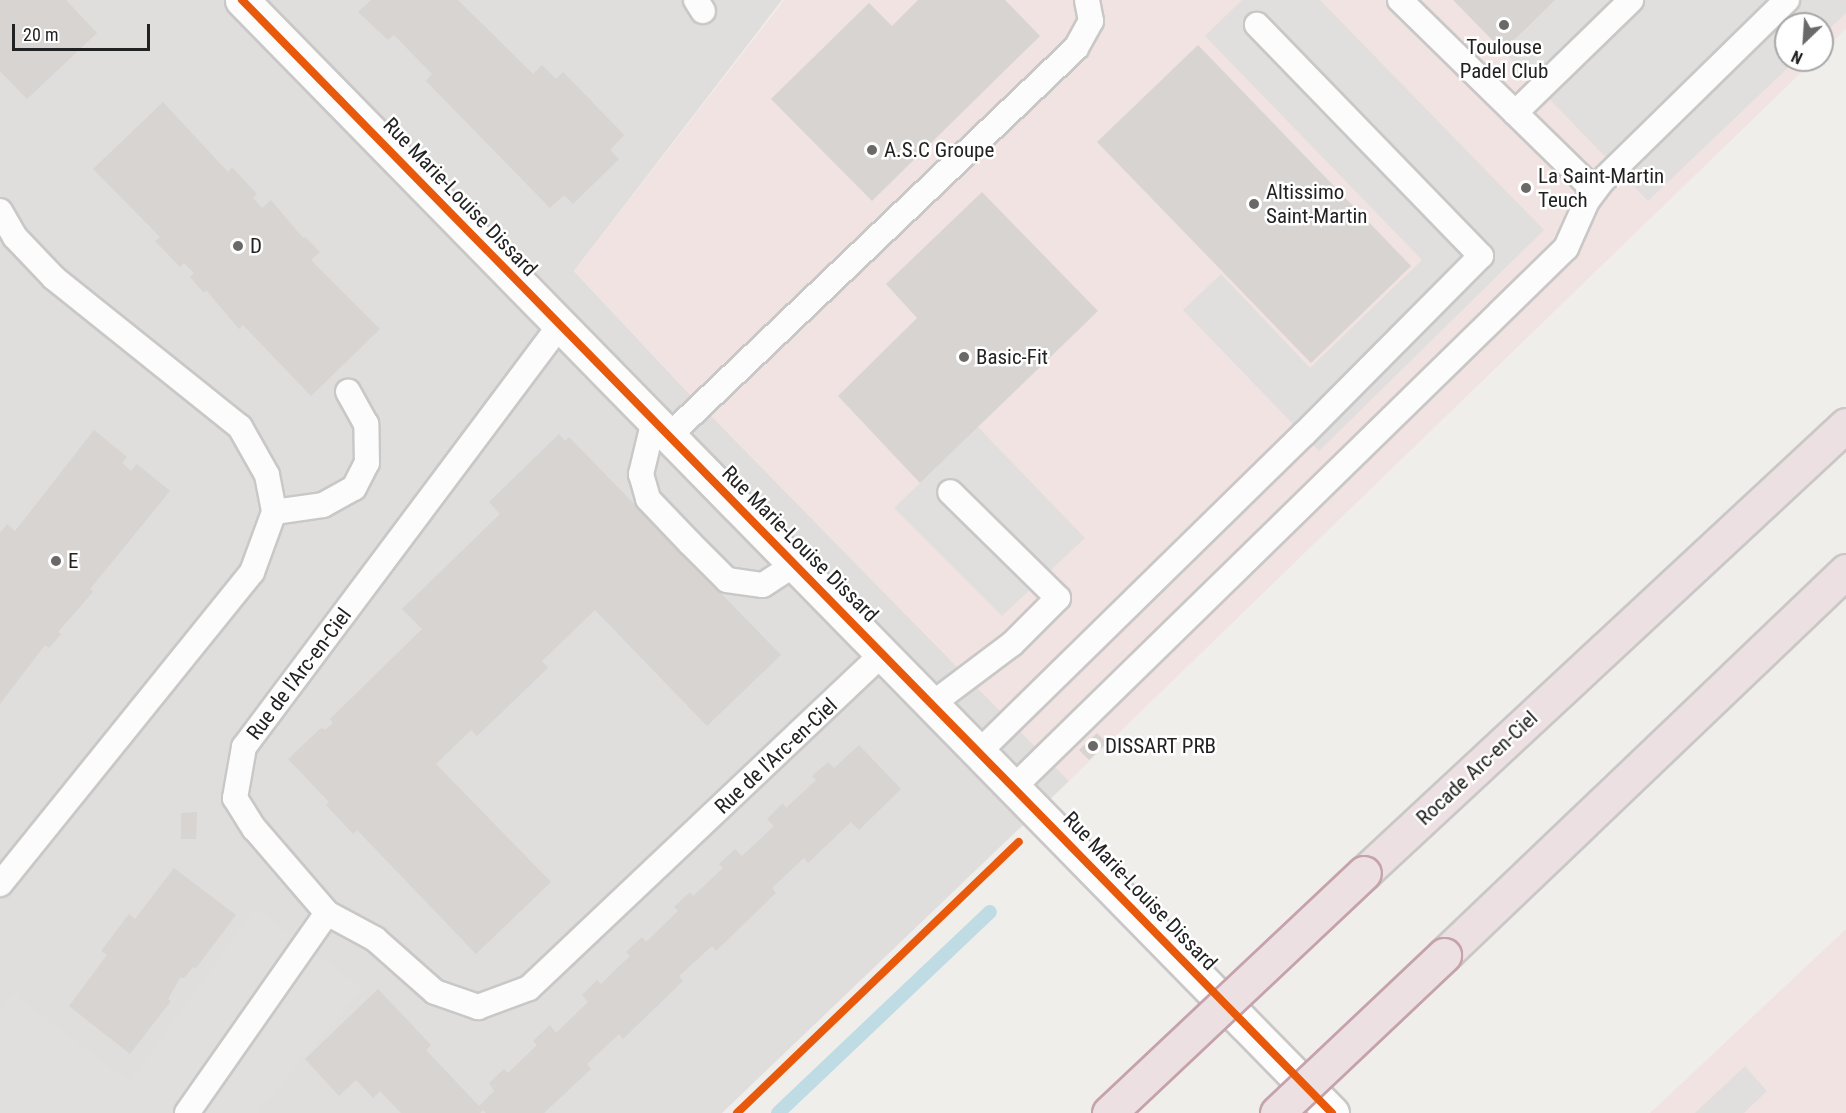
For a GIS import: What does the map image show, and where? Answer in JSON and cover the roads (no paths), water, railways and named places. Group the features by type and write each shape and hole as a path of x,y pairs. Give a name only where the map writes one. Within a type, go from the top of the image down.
{"highway":[{"name":"Rocade Arc-en-Ciel","path":"1109,1113 1846,425"},
{"path":"1278,1113 1846,571"}],"street":[{"name":"Rue Marie-Louise Dissard","path":"242,0 1332,1113"}],"lane":[{"path":"795,564 763,585 727,580 690,543 648,499 641,474 662,428 1076,48 1091,21 1087,0"},
{"path":"1400,0 1594,190"},
{"path":"1515,113 1631,0"},
{"path":"1014,787 1566,248 1582,210 1594,190 1787,0"},
{"path":"979,752 1304,434 1481,256 1257,25"},
{"path":"0,211 15,237 54,279 240,428 267,475 274,512 252,572 0,884"},
{"name":"Rue de l'Arc-en-Ciel","path":"560,325 244,747 235,798 254,828 327,913 375,939 435,992 478,1007 529,988 883,653"},
{"path":"274,512 323,505 354,488 367,463 366,424 348,392"},
{"path":"932,704 1012,644 1058,598 950,492"},
{"path":"187,1113 327,913"}],"waterway":[{"path":"778,1113 990,912"}],"place":[{"name":"Toulouse Padel Club","path":"1504,25"},
{"name":"A.S.C Groupe","path":"872,150"},
{"name":"La Saint-Martin Teuch","path":"1526,188"},
{"name":"Altissimo Saint-Martin","path":"1254,204"},
{"name":"D","path":"238,246"},
{"name":"Basic-Fit","path":"964,357"},
{"name":"E","path":"56,561"},
{"name":"DISSART PRB","path":"1093,746"}]}
